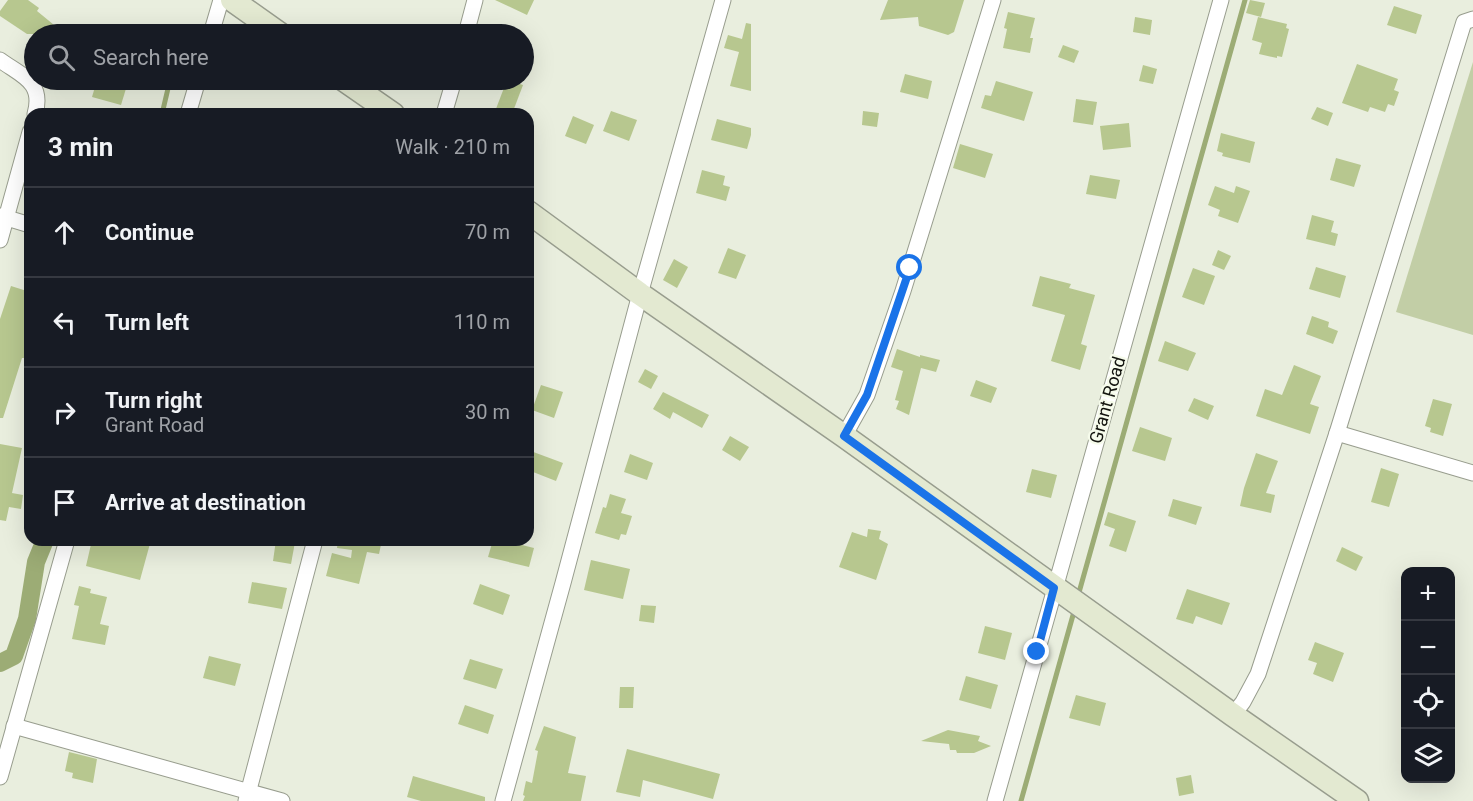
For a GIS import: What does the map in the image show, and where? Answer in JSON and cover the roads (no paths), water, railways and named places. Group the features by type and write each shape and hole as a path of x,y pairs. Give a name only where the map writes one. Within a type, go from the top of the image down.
{"main road":[{"path":"232,0 266,24"},
{"path":"358,90 384,108"},
{"path":"534,216 1054,588 1238,709 1357,801"}],"street":[{"path":"214,24 221,0"},
{"path":"469,24 475,0"},
{"path":"503,801 640,294 723,0"},
{"path":"844,436 867,395 903,291 993,0"},
{"name":"Grant Road","path":"995,801 1221,0"},
{"path":"1238,709 1258,674 1337,433 1464,22 1473,19"},
{"path":"0,60 24,76"},
{"path":"34,90 38,99 36,108"},
{"path":"190,108 195,90"},
{"path":"446,108 451,90"},
{"path":"0,240 3,217 24,151"},
{"path":"3,217 24,223"},
{"path":"1337,433 1473,473"},
{"path":"0,777 65,546"},
{"path":"247,796 313,546"},
{"path":"14,726 247,796 282,801"}],"waterway":[{"path":"1078,596 1245,0"},
{"path":"163,108 168,90"},
{"path":"0,663 14,656 27,619 36,562 43,546"},
{"path":"1021,801 1075,608"}]}
